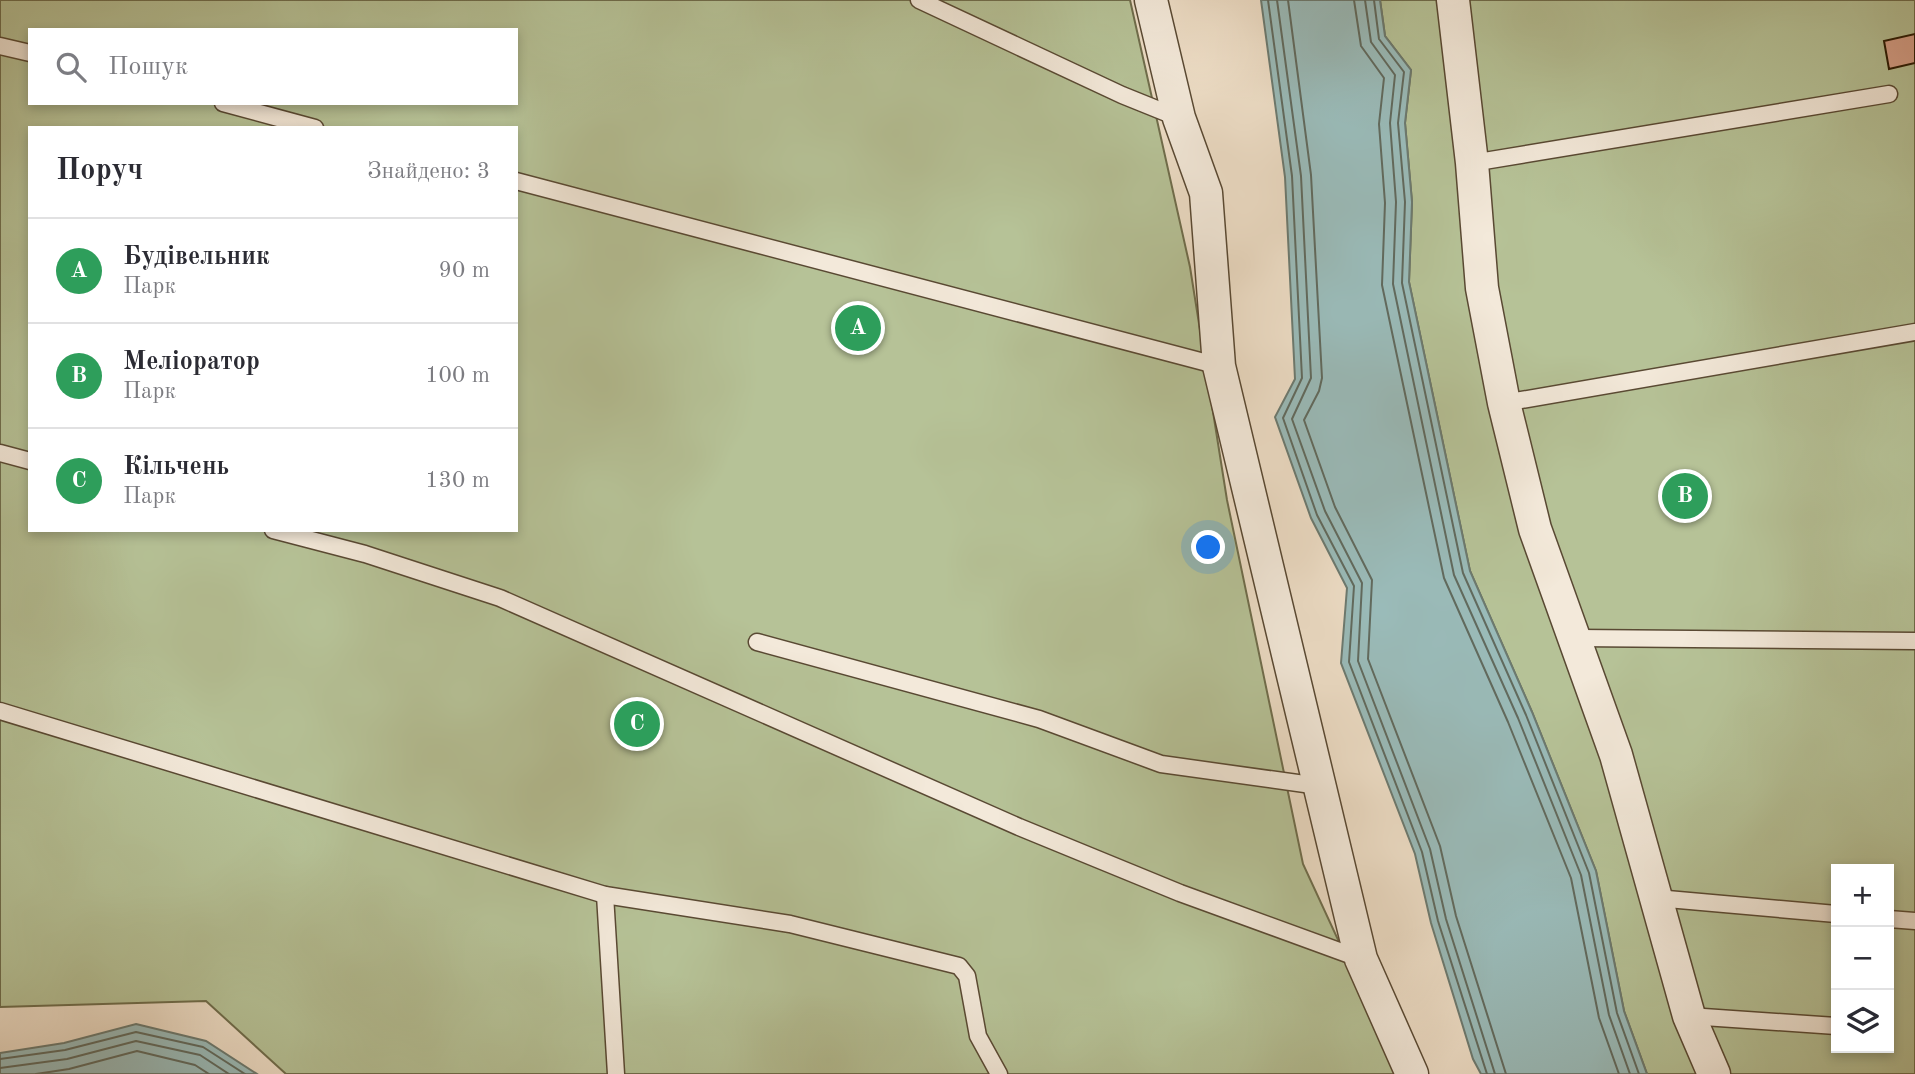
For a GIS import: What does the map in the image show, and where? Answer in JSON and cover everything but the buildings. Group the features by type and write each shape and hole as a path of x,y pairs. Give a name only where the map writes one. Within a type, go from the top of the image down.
{"street":[{"path":"1151,0 1179,118 1206,192 1219,366 1361,959 1412,1074"},
{"path":"1453,0 1472,163 1482,288 1504,403 1535,529 1577,638 1616,755 1689,1016 1714,1074"}],"lane":[{"path":"919,0 1122,95 1179,118"},
{"path":"0,46 28,53"},
{"path":"1472,163 1889,94"},
{"path":"230,105 308,126"},
{"path":"518,182 1219,366"},
{"path":"1504,403 1915,332"},
{"path":"0,453 28,460"},
{"path":"281,532 365,554 500,598 1019,827 1180,893 1361,959"},
{"path":"1577,638 1915,641"},
{"path":"757,642 1039,719 1161,764 1319,786"},
{"path":"0,711 605,895 790,924 959,966 967,976 978,1036 999,1074"},
{"path":"605,895 616,1074"},
{"path":"1656,898 1831,914"},
{"path":"1894,919 1915,921"},
{"path":"1689,1016 1831,1026"}],"green space":[{"path":"0,0 1130,0 1190,267 1227,500 1303,864 1400,1074 286,1074 206,1001 0,1007"},
{"path":"1380,0 1915,0 1915,1074 1647,1074 1624,1011 1596,871 1532,712 1470,571 1409,282 1412,202 1405,123 1411,70 1385,36"}],"water":[{"path":"1261,0 1380,0 1385,36 1411,70 1405,123 1412,202 1409,282 1470,571 1532,712 1596,871 1624,1011 1647,1074 1481,1074 1473,1059 1431,923 1415,854 1341,663 1347,588 1311,518 1275,417 1295,379 1285,177"},
{"path":"136,1024 206,1041 257,1074 0,1074 0,1053 64,1043"}],"place":[{"name":"Будівельник","path":"858,328"},
{"name":"Меліоратор","path":"1685,496"},
{"name":"Кільчень","path":"637,724"}]}
